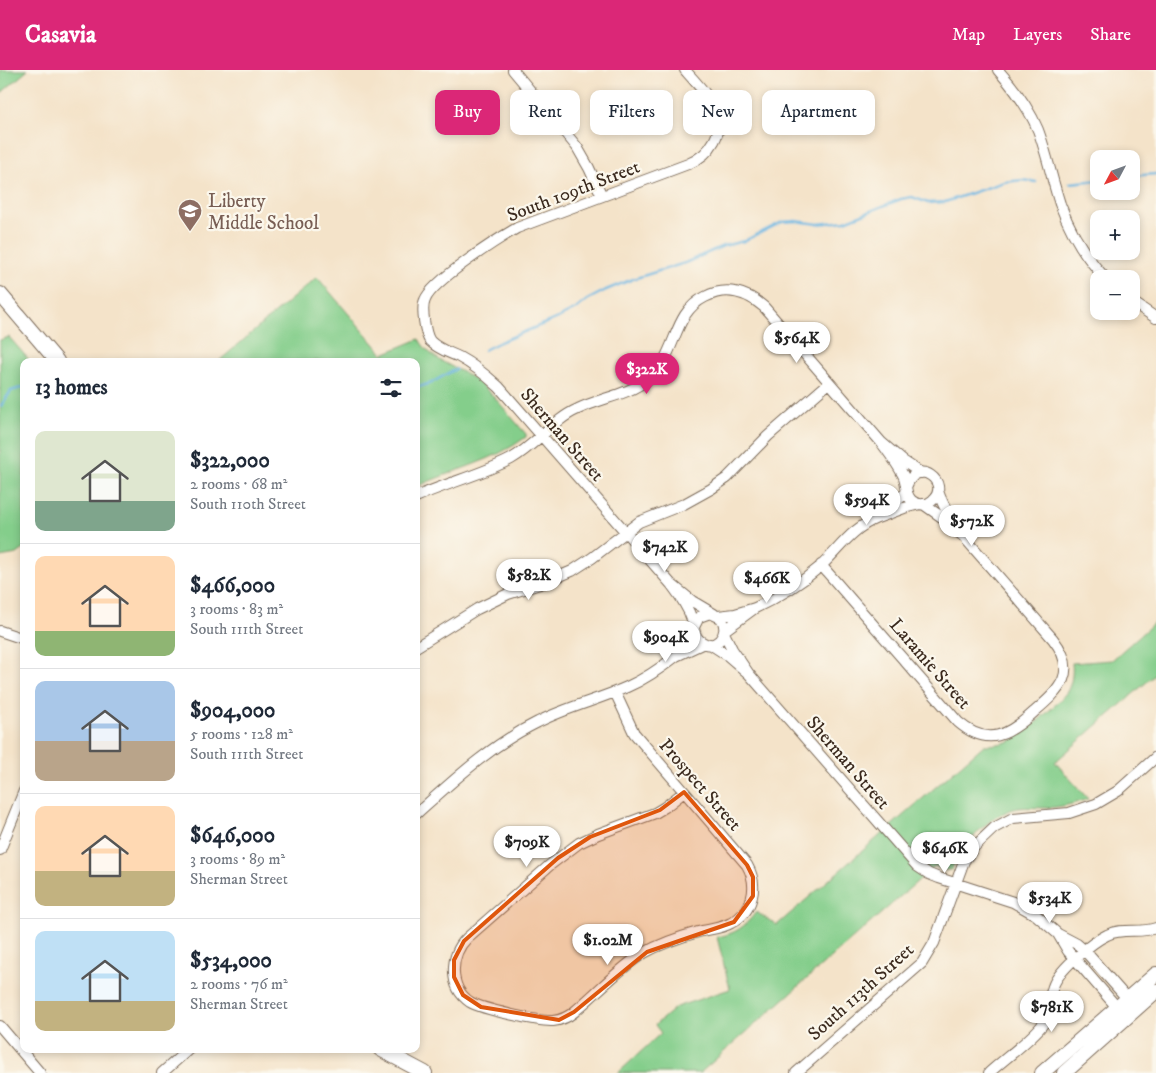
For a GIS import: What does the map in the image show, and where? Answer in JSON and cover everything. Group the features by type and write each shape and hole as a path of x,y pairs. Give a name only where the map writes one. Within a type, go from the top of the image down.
{"street":[{"path":"513,70 577,147 590,168 602,196"},
{"name":"South 109th Street","path":"424,319 425,300 437,286 496,240 517,228 701,158 713,144 717,135 717,115 712,104 684,70"},
{"path":"998,70 1026,108 1037,130 1069,224 1084,250 1099,270"},
{"path":"420,495 444,484 507,461 542,437 557,422 578,409 632,389 650,378 668,355 682,319 690,308 715,292 732,291 742,293 757,301 881,442 899,468 909,498 943,518 964,537"},
{"path":"0,294 54,358"},
{"path":"1140,307 1156,318"},
{"name":"Sherman Street","path":"424,319 428,339 440,350 458,357 485,374 499,387 671,584 687,606 694,629"},
{"path":"420,645 477,609 508,594 546,582 572,571 646,518 694,499 727,478 768,436 829,383"},
{"path":"881,442 903,461 921,473 928,474 934,478 938,484 940,499 964,537"},
{"path":"877,518 907,488 912,476 921,473"},
{"path":"420,810 465,770 499,744 540,721 615,692 649,676 676,656 719,641 724,632 755,608 790,589 821,565 854,530 877,518 934,500 938,491"},
{"name":"Laramie Street","path":"821,565 965,728 980,735 998,736 1015,729 1060,688 1065,667 1062,652 1053,639 964,537"},
{"name":"Sherman Street","path":"671,584 692,601 716,615"},
{"path":"676,656 694,629 699,617 706,613 716,615 734,614 755,608"},
{"path":"716,615 723,621 724,632"},
{"path":"694,629 697,638 707,644"},
{"path":"0,632 20,638"},
{"name":"Sherman Street","path":"724,632 732,649 749,674 913,862 929,874 1013,902 1036,915 1058,934 1077,944 1085,951 1127,1009"},
{"name":"Sherman Street","path":"707,644 727,655 749,674"},
{"name":"Prospect Street","path":"615,692 634,733 748,865 754,882 752,900 742,915 729,924 696,932 639,956 574,1012 563,1018 547,1021 485,1008 473,1003 463,995 455,980 453,964 459,948 467,938 550,865 579,843 655,813 684,792"},
{"name":"South 113th Street","path":"796,1073 922,963 934,943 955,883 970,851 1002,823 1021,816 1069,813 1096,804 1118,791 1156,757"},
{"path":"0,850 20,801"},
{"path":"988,1073 1042,1025 1048,1014 1054,984 1063,971 1085,951 1101,938 1113,932 1143,931 1156,928"},
{"name":"Sherman Street","path":"1058,934 1076,959 1127,1009"},
{"path":"1064,1073 1127,1009 1156,974"},
{"path":"1042,1073 1127,1009 1156,991"},
{"path":"0,1026 20,1050"},
{"path":"23,1053 40,1073"},
{"path":"162,1073 183,1053"},
{"path":"388,1053 425,1073"}],"highlighted area":[{"path":"684,792 747,865 753,877 753,896 734,922 647,952 574,1012 559,1020 481,1007 463,995 454,977 454,960 464,941 558,858 590,837 660,810"}],"green space":[{"path":"0,70 28,70 0,94"},
{"path":"317,277 383,354 419,339 431,354 485,388 526,434 526,437 501,453 420,485 420,358 222,358"},
{"path":"9,337 27,358 20,358 20,552 0,557 0,340"},
{"path":"1156,621 1156,674 1055,762 1088,799 1057,807 1018,808 1007,811 987,823 963,850 951,870 935,866 700,1073 618,1073 661,1033 655,1025 676,1007 730,989 717,937 739,929 756,912 777,925 984,745 1010,741 1041,718 1068,690 1072,677 1072,663 1112,660"}],"waterway":[{"path":"1140,175 1156,174"},
{"path":"484,350 558,318 606,290 633,279 685,263 723,246 744,241 782,222 796,221 818,224 845,221 901,199 912,197 928,203 945,202 1004,182 1023,180 1036,182"},
{"path":"1070,183 1090,181"},
{"path":"420,387 431,383 456,369"},
{"path":"1,406 11,391 20,388"}],"place":[{"name":"Liberty Middle School","path":"190,232"}]}
